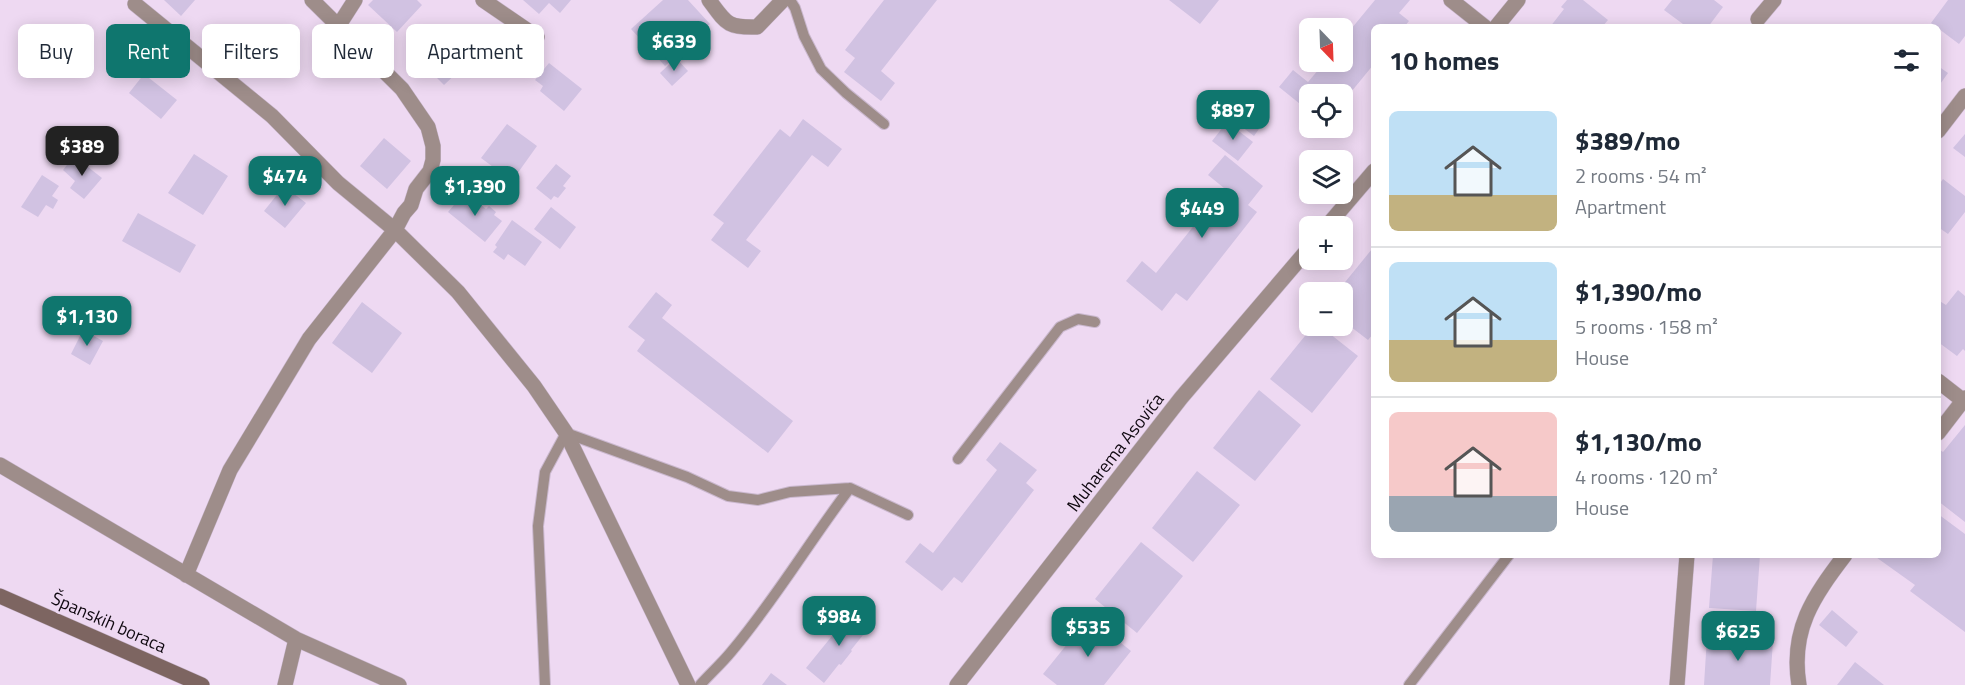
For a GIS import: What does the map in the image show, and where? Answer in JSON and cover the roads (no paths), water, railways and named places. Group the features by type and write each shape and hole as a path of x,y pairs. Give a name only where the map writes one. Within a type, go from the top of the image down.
{"main road":[{"name":"Španskih boraca","path":"0,596 202,685"}],"street":[{"path":"312,0 338,24"},
{"path":"340,24 355,0"},
{"path":"483,0 518,24"},
{"path":"709,0 724,20 738,28 757,27 783,0"},
{"path":"1451,0 1481,24"},
{"path":"1498,24 1518,0"},
{"path":"1758,19 1774,0"},
{"path":"135,4 272,116 338,183 395,230 458,292 552,409 566,433 688,685"},
{"path":"186,575 230,470 303,349 395,230 411,205 416,189 430,171 433,146 428,127 402,89 391,78"},
{"path":"1941,127 1965,96"},
{"path":"1336,216 1371,175"},
{"name":"Muharema Asovića","path":"957,685 1181,398 1299,260"},
{"path":"1941,383 1964,400 1941,429"},
{"path":"0,465 296,639 399,685"},
{"path":"1677,685 1687,558"},
{"path":"1799,685 1798,642 1806,615 1820,587 1843,558"},
{"path":"285,685 296,639"}],"lane":[{"path":"789,0 795,8 804,36 821,69 884,124"},
{"path":"958,459 1060,327 1078,319 1095,322"},
{"path":"545,685 538,526 545,472 566,433 687,477 728,496 758,500 790,492 850,488 908,515"},
{"path":"700,685 731,652 767,605 850,488"},
{"path":"1409,685 1507,558"}]}
